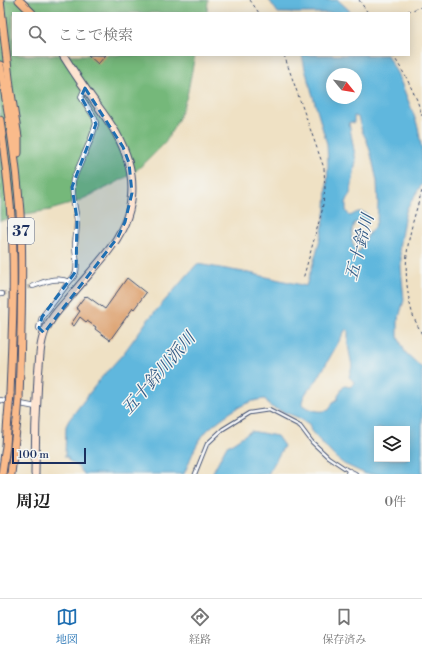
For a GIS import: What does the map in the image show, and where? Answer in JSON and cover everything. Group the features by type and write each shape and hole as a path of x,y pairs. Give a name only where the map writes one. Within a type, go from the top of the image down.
{"main road":[{"path":"0,0 9,79 18,137 18,190"},
{"path":"0,5 4,0"},
{"path":"20,0 31,12"},
{"name":"37","path":"0,66 10,126 18,190 22,284 19,398 11,474"},
{"name":"37","path":"0,120 12,228 13,282 10,394 2,474"}],"street":[{"path":"25,0 31,12"},
{"path":"35,474 36,407 40,352 44,333 56,313 107,253 118,237 126,222 132,197 132,175 129,163 116,132 64,56"},
{"path":"44,333 39,328 42,317 75,276 76,271 75,243 77,233 72,187 73,180 96,124 95,119 81,97 85,88"},
{"path":"33,286 50,280 60,279 69,282"},
{"path":"0,400 36,407"},
{"path":"349,473 355,474"}],"lane":[{"path":"195,474 206,444 223,429 249,413 269,410 300,426 312,442 328,457 349,473"}],"path":[{"path":"250,0 258,12"},
{"path":"359,0 367,12"},
{"path":"405,12 422,7"},
{"path":"284,56 324,168 325,189 322,211 302,279"},
{"path":"394,56 418,100 422,116"},
{"path":"422,191 411,228 407,254 407,282 413,313 422,335"}],"highlighted area":[{"path":"85,88 123,147 129,163 132,193 125,222 118,237 44,333 39,328 42,317 76,271 77,219 72,187 96,124 81,97"}],"green space":[{"path":"0,0 208,0 207,12 12,12 12,56 195,56 187,96 178,120 165,143 132,174 74,203 0,221"}],"water":[{"path":"269,0 338,0 351,12 277,12"},
{"name":"五十鈴川派川","path":"302,56 388,56 398,75 418,127 422,154 422,184 407,208 399,248 404,300 398,321 398,337 405,352 422,368 422,474 366,474 344,464 335,457 311,431 309,424 297,417 271,407 265,399 253,401 242,406 208,429 198,442 184,474 84,474 78,467 68,460 68,457 65,457 66,426 69,420 101,378 123,354 147,321 197,264 249,273 306,286 317,251 326,209 328,165 327,144","holes":["354,116 358,117 371,154 377,181 378,204 377,221 359,252 356,250 352,242 352,229 355,222 358,223 360,219 365,221 366,227 368,216 363,212 357,212 350,216 346,210 346,203 351,191 356,161 349,123 354,123","346,329 348,331 348,345 352,366 349,377 354,382 352,386 344,386 338,395 338,399 333,402 329,410 312,410 302,405 309,388 317,380"]},
{"path":"251,431 277,436 284,446 268,474 212,474 226,447"}],"building":[{"path":"89,56 105,56 98,64"},
{"path":"127,278 146,293 110,340 95,329 96,327 80,317 74,326 71,324 80,311 76,308 85,296 105,309"}],"tunnel":[{"path":"2,294 33,286"}],"water label":[{"name":"五十鈴川","path":"359,247"}]}
